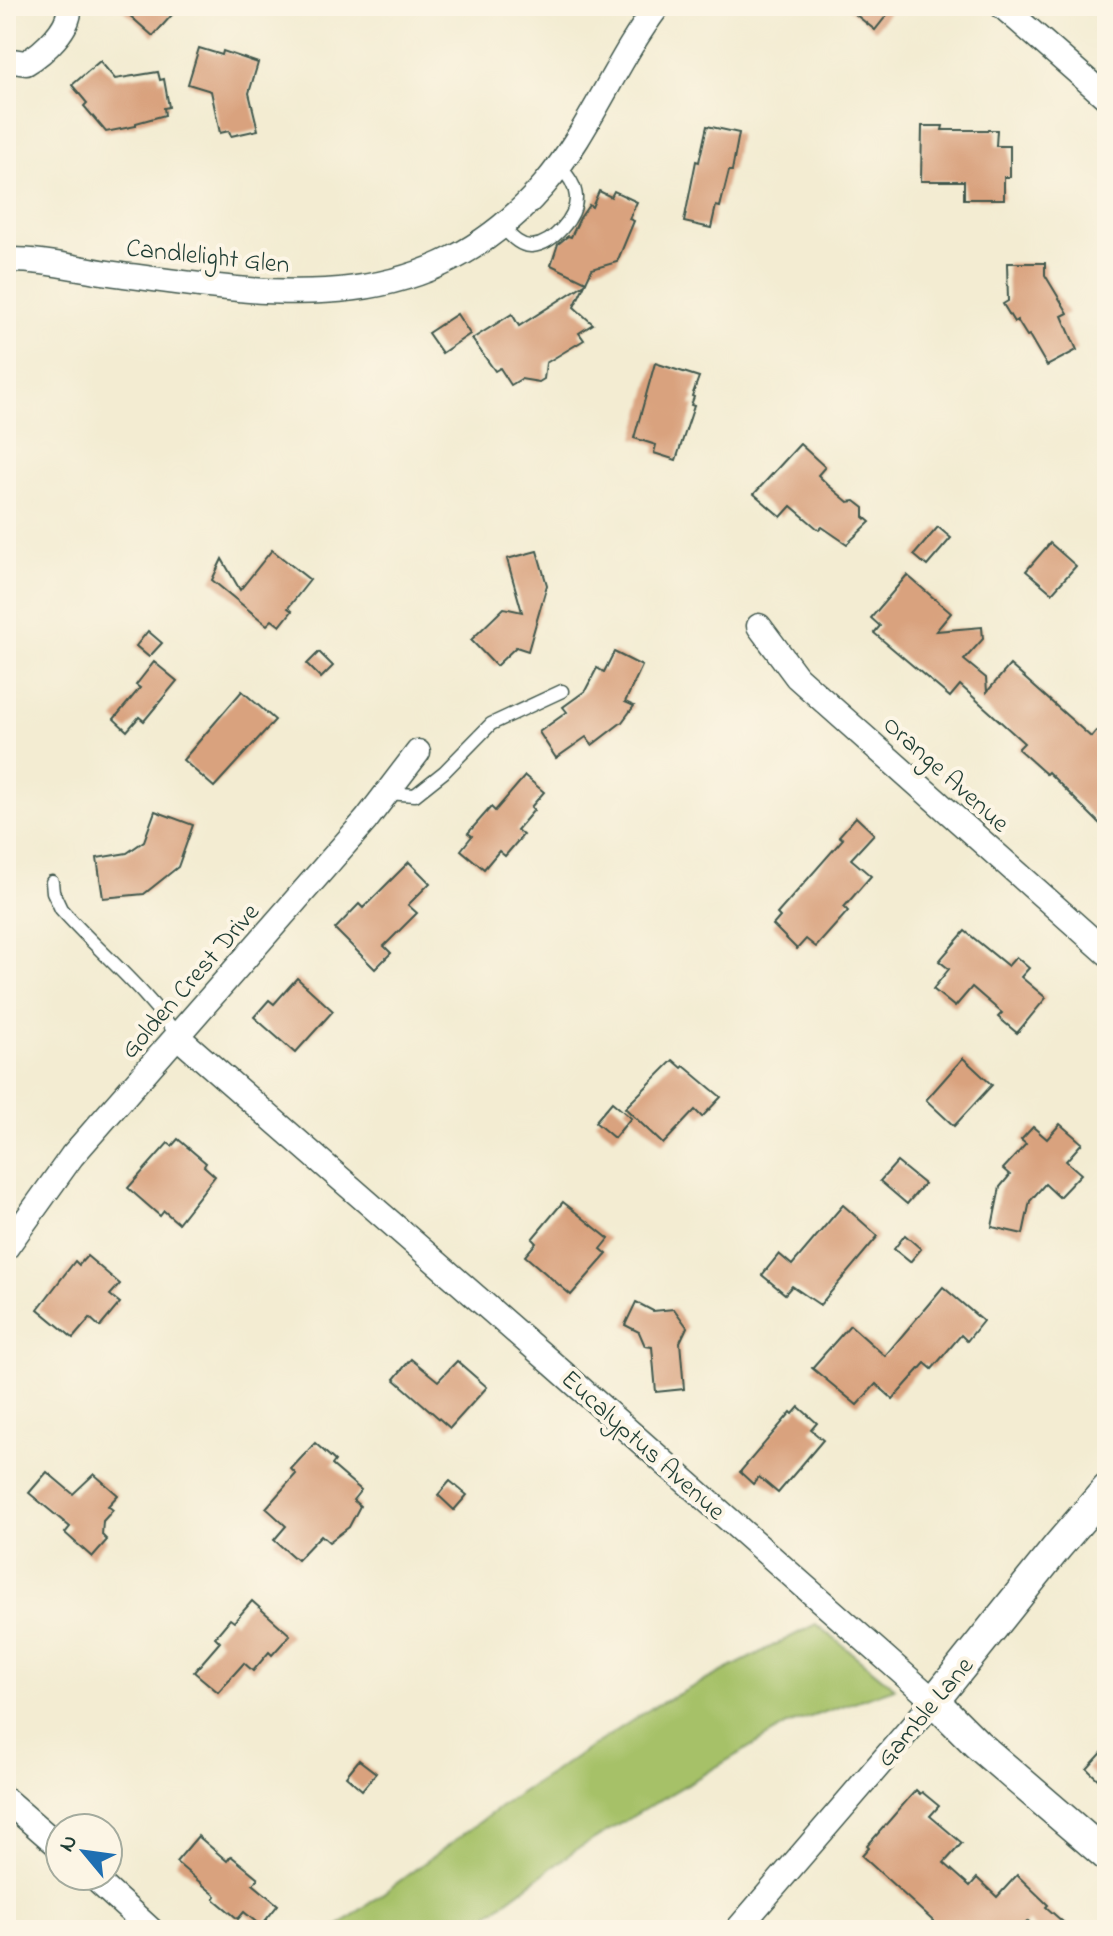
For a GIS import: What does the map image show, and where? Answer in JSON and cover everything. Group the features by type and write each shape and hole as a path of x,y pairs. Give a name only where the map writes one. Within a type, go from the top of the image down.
{"street":[{"path":"6,60 26,63 36,57 65,26 70,14 69,6"},
{"name":"Candlelight Glen","path":"6,260 244,292 331,292 404,280 490,237 544,184 591,117 635,36 658,6"},
{"path":"1002,6 1107,98"},
{"name":"Orange Avenue","path":"759,626 797,677 1107,953"},
{"name":"Golden Crest Drive","path":"6,1248 72,1156 387,793 418,752"},
{"name":"Eucalyptus Avenue","path":"178,1037 554,1365 934,1701 977,1744 1107,1856"},
{"name":"Gamble Lane","path":"737,1930 934,1701 1107,1489"},
{"path":"6,1800 44,1833"},
{"path":"109,1892 151,1930"}],"lane":[{"path":"501,226 517,242 532,246 553,237 568,220 576,198 571,180 558,164"},
{"path":"387,793 415,795 444,772 491,724 562,691"},
{"path":"52,882 61,909 164,1016 178,1037"}],"green space":[{"path":"816,1624 895,1688 787,1725 574,1851 467,1930 333,1930 511,1799 653,1707"}],"building":[{"path":"119,6 180,6 153,36"},
{"path":"845,6 894,6 875,30"},
{"path":"199,48 222,55 223,51 258,63 249,93 258,130 231,136 229,131 220,133 211,91 188,84"},
{"path":"100,61 115,79 158,72 160,80 164,79 169,107 164,108 165,115 136,123 136,126 106,132 84,106 87,103 72,85"},
{"path":"707,126 739,133 732,171 729,171 720,207 716,206 711,228 684,222 696,161 699,162"},
{"path":"922,126 943,126 942,130 997,130 996,146 1010,146 1010,177 1004,177 1004,199 964,199 964,181 921,181"},
{"path":"599,191 611,197 614,191 637,202 629,219 634,221 617,262 592,269 586,282 551,265 558,244 571,237"},
{"path":"1007,263 1045,263 1045,275 1068,313 1062,316 1077,350 1047,366 1029,335 1017,320 1014,322 1003,304 1008,301"},
{"path":"585,284 574,307 593,324 579,333 584,340 546,363 544,379 539,382 521,379 511,385 500,368 495,371 472,339 512,314 519,326"},
{"path":"457,314 470,334 442,353 428,333"},
{"path":"655,363 699,377 692,396 691,405 694,406 676,460 654,453 656,445 634,438"},
{"path":"800,444 825,467 818,475 828,485 848,502 855,501 864,508 864,517 870,522 847,544 822,527 819,530 791,506 781,517 754,494"},
{"path":"938,527 951,538 927,566 914,555"},
{"path":"1050,543 1076,566 1052,593 1026,571"},
{"path":"272,550 310,580 288,608 292,611 280,626 272,620 267,625 212,580 222,559 240,590"},
{"path":"537,551 547,585 528,651 516,647 496,666 471,640 504,608 522,612 507,559"},
{"path":"907,575 951,613 936,631 982,627 983,639 964,660 986,678 987,692 1010,665 1091,737 1096,731 1107,740 1107,831 1048,772 1046,774 1018,749 1024,743 960,685 950,697 874,633 880,626 871,618"},
{"path":"148,631 162,643 149,657 136,646"},
{"path":"319,652 333,666 321,678 307,664"},
{"path":"614,652 642,666 625,702 634,706 622,722 592,745 586,737 556,758 539,732 567,712 563,707 585,691 597,668 604,672"},
{"path":"154,662 177,681 144,721 139,717 127,731 114,719 140,688 136,685"},
{"path":"242,691 275,720 214,787 183,760"},
{"path":"525,776 544,792 517,830 523,835 505,856 499,851 484,869 461,850 472,836 468,833 491,807 495,811"},
{"path":"155,811 193,825 178,867 144,894 103,898 97,858 127,853 144,841"},
{"path":"856,817 874,834 851,859 871,876 844,907 848,911 816,947 806,939 797,949 773,925 780,917 777,914 843,839 839,836"},
{"path":"409,862 430,883 408,905 417,913 384,946 391,953 375,969 335,929 359,904 363,908"},
{"path":"965,931 1008,966 1016,957 1029,968 1021,977 1046,998 1017,1033 998,1017 1002,1013 972,987 955,1007 933,989 949,969 939,961"},
{"path":"297,978 333,1011 295,1053 254,1017 269,1000 274,1004"},
{"path":"963,1058 992,1085 954,1126 926,1100"},
{"path":"673,1060 721,1097 702,1117 695,1110 663,1144 625,1108"},
{"path":"612,1102 631,1118 614,1138 595,1122"},
{"path":"1060,1124 1082,1143 1066,1161 1081,1174 1059,1197 1045,1184 1030,1201 1023,1234 992,1227 1000,1187 1010,1175 1003,1169 1026,1144 1021,1140 1033,1127 1047,1139"},
{"path":"178,1139 206,1163 204,1166 215,1176 178,1223 164,1211 160,1216 128,1188 168,1143 172,1146"},
{"path":"897,1162 924,1184 907,1204 880,1181"},
{"path":"563,1202 609,1239 601,1249 607,1254 571,1295 525,1256 536,1243 532,1239"},
{"path":"843,1205 878,1236 820,1305 792,1286 785,1294 762,1275 779,1254 792,1265"},
{"path":"905,1235 921,1249 910,1262 894,1249"},
{"path":"87,1256 120,1284 110,1295 120,1303 100,1327 90,1318 73,1338 38,1309 75,1261 79,1265"},
{"path":"943,1287 983,1321 967,1341 961,1335 932,1369 925,1363 893,1399 876,1384 857,1405 812,1368 850,1325 885,1356"},
{"path":"636,1302 653,1311 674,1309 687,1327 680,1342 684,1389 656,1392 652,1347 645,1346 639,1332 625,1325"},
{"path":"411,1359 438,1381 457,1361 487,1387 450,1428 394,1379"},
{"path":"799,1407 817,1423 811,1430 823,1440 778,1493 759,1477 753,1484 740,1472 791,1412 793,1414"},
{"path":"315,1443 335,1461 332,1465 361,1490 353,1500 360,1506 349,1527 329,1542 321,1535 297,1560 274,1540 286,1526 266,1508 296,1474 291,1469"},
{"path":"47,1472 73,1494 94,1474 118,1495 108,1506 113,1510 103,1521 102,1535 107,1540 92,1557 65,1533 70,1527 29,1493"},
{"path":"450,1481 467,1495 454,1510 438,1495"},
{"path":"252,1601 290,1635 272,1655 269,1652 253,1671 244,1663 218,1692 194,1672 220,1642 215,1637 230,1619 234,1622"},
{"path":"1107,1747 1107,1788 1087,1769"},
{"path":"359,1760 376,1773 362,1790 346,1776"},
{"path":"916,1790 939,1806 930,1816 962,1843 944,1863 970,1886 977,1878 997,1897 1017,1875 1072,1930 1037,1930 1028,1921 1020,1930 943,1930 862,1856 869,1848 867,1846"},
{"path":"198,1836 227,1861 231,1856 258,1878 253,1884 278,1905 261,1926 244,1912 238,1919 176,1862"}]}
